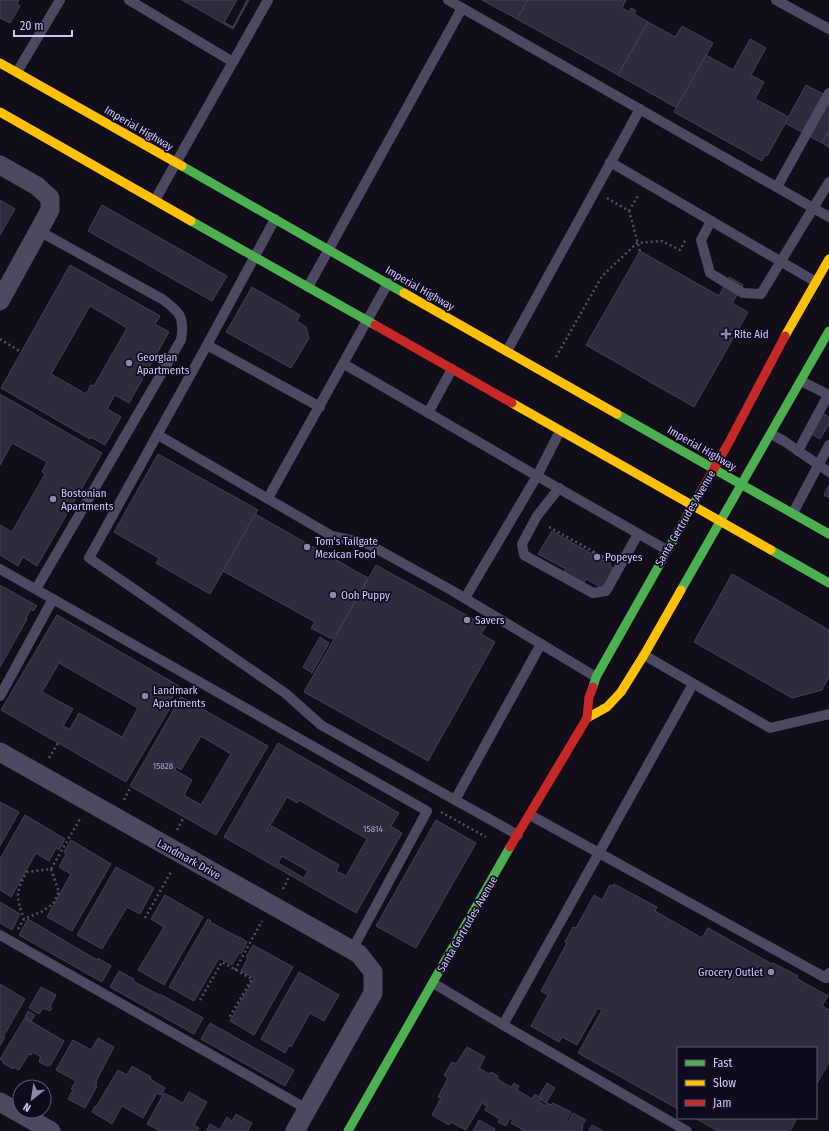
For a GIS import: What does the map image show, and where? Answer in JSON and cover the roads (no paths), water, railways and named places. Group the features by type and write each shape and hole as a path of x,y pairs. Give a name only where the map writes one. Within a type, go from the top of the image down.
{"main road":[{"name":"Imperial Highway","path":"0,63 829,534"},
{"path":"0,112 829,583"},
{"name":"Santa Gertrudes Avenue","path":"348,1131 530,814 587,718 589,696 596,677 693,506 829,259"},
{"path":"587,718 607,707 621,692 644,655 829,331"}],"street":[{"path":"0,165 37,186 50,198 50,210 0,301"},
{"name":"Landmark Drive","path":"0,752 359,954 373,972 373,993 307,1109"},
{"path":"2,1108 51,1131"},
{"path":"295,1131 307,1109"}],"lane":[{"path":"17,72 60,0"},
{"path":"129,0 233,62"},
{"path":"156,200 268,0"},
{"path":"448,0 829,217"},
{"path":"776,0 829,29"},
{"path":"308,288 462,8"},
{"path":"777,187 829,93"},
{"path":"507,351 640,109"},
{"path":"610,162 816,282"},
{"path":"711,221 701,240 710,273 743,293 761,294 829,182"},
{"path":"275,219 158,435 89,558 286,693 321,725 518,835"},
{"path":"36,589 181,340 183,326 178,310 162,298 39,231"},
{"path":"268,498 388,283"},
{"path":"207,345 320,407"},
{"path":"344,364 667,550"},
{"path":"428,413 452,369"},
{"path":"798,451 829,395 801,381"},
{"path":"465,598 537,476 560,431"},
{"path":"771,434 784,441 818,466 829,472"},
{"path":"158,435 332,536 368,544 465,598 596,677"},
{"path":"793,513 829,445"},
{"path":"559,488 537,516 522,544 524,555 592,593 606,591 638,534"},
{"path":"0,569 427,811 352,950"},
{"path":"0,696 53,599"},
{"path":"455,800 541,644"},
{"path":"644,655 770,728 829,714"},
{"path":"503,1025 693,684"},
{"path":"530,814 826,978 829,973"},
{"path":"0,935 307,1109"},
{"path":"433,983 687,1131"}],"place":[{"name":"Rite Aid","path":"726,334"},
{"name":"Georgian Apartments","path":"129,363"},
{"name":"Bostonian Apartments","path":"53,499"},
{"name":"Tom's Tailgate Mexican Food","path":"307,547"},
{"name":"Popeyes","path":"597,557"},
{"name":"Ooh Puppy","path":"333,595"},
{"name":"Savers","path":"467,620"},
{"name":"Landmark Apartments","path":"145,696"},
{"name":"Grocery Outlet","path":"771,972"}]}
